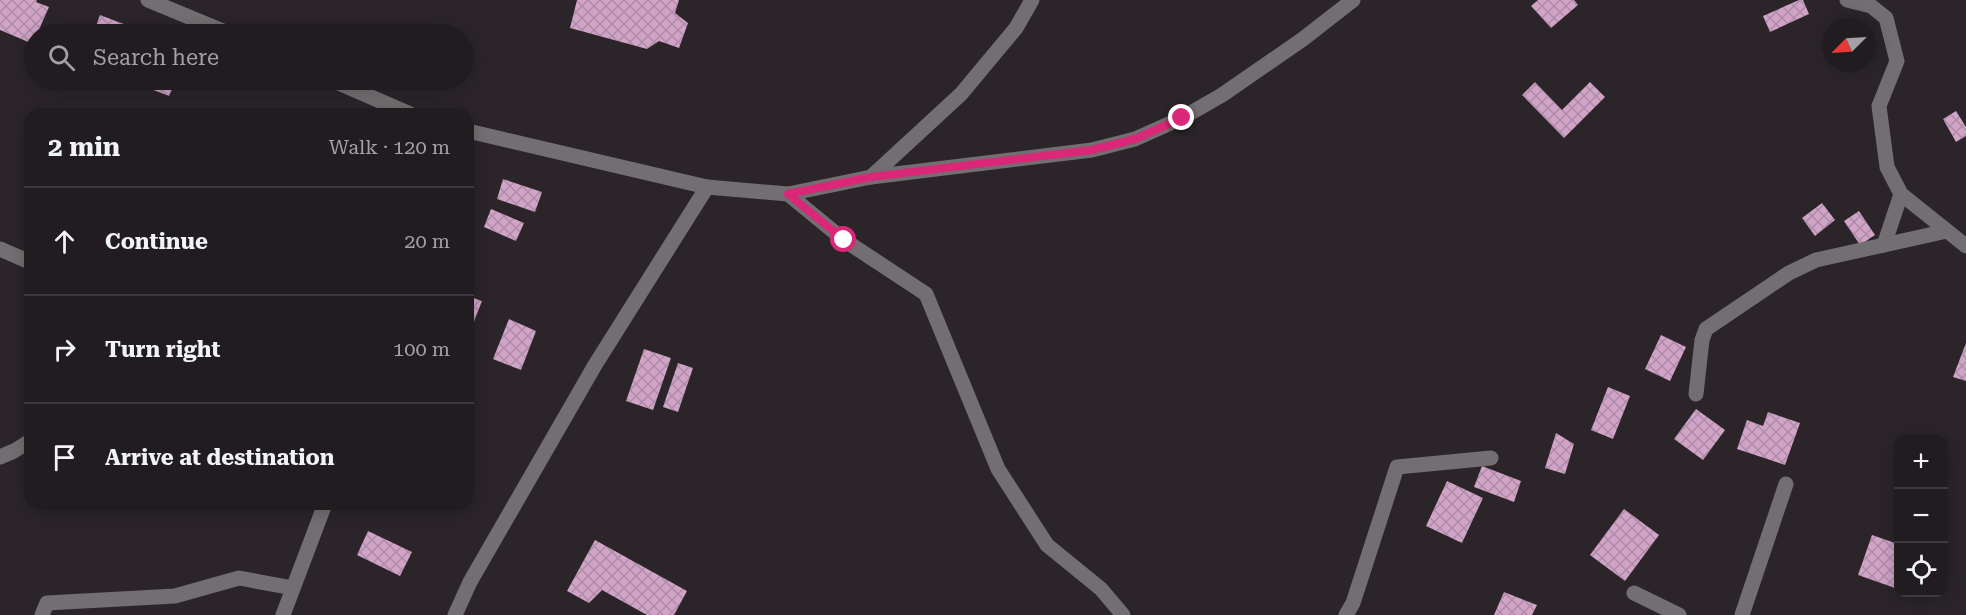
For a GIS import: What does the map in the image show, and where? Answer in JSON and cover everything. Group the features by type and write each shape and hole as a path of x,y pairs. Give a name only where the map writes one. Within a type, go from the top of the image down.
{"street":[{"path":"150,0 206,24"},
{"path":"871,177 961,94 1016,28 1032,0"},
{"path":"474,132 707,187 788,194 871,177 1092,150 1135,139 1182,118 1222,95 1295,45 1353,0"},
{"path":"1847,0 1871,6 1886,18 1897,61 1879,106 1887,167 1901,194 1966,246"},
{"path":"355,90 396,108"},
{"path":"455,615 470,582 595,365 707,187"},
{"path":"788,194 844,240 926,294 998,469 1047,545 1101,590 1123,615"},
{"path":"1884,245 1901,194"},
{"path":"1696,394 1702,340 1706,329 1789,273 1816,260 1947,231"},
{"path":"0,249 24,259"},
{"path":"0,457 24,445"},
{"path":"1347,615 1353,603 1397,467 1491,458"},
{"path":"1742,615 1786,484"},
{"path":"283,615 323,510"},
{"path":"42,615 47,603 175,596 239,578 293,588"},
{"path":"1634,593 1679,615"}],"building":[{"path":"0,0 37,0 36,2 49,7 41,24 24,24 24,40 0,30"},
{"path":"577,0 679,0 675,13 688,23 679,48 659,41 647,49 570,28"},
{"path":"1538,0 1574,0 1578,5 1551,28 1531,6"},
{"path":"1803,0 1809,14 1770,32 1763,16"},
{"path":"100,15 124,24 97,24"},
{"path":"1535,82 1562,110 1590,82 1605,97 1564,138 1522,95"},
{"path":"154,90 172,90 169,96"},
{"path":"1956,111 1966,127 1966,136 1956,142 1943,119"},
{"path":"503,179 542,192 535,212 497,199"},
{"path":"1822,203 1835,220 1815,236 1802,218"},
{"path":"491,209 524,223 516,241 484,227"},
{"path":"1859,211 1875,235 1860,245 1844,221"},
{"path":"474,298 482,301 474,322"},
{"path":"509,319 536,331 521,370 493,359"},
{"path":"1661,335 1686,347 1670,381 1645,369"},
{"path":"1966,343 1966,381 1953,377"},
{"path":"644,349 671,358 653,410 626,401"},
{"path":"678,363 693,368 678,412 663,407"},
{"path":"1608,387 1630,396 1613,439 1591,430"},
{"path":"1696,409 1725,430 1703,460 1674,439"},
{"path":"1768,412 1800,423 1785,465 1737,449 1747,420 1763,426"},
{"path":"1556,433 1574,444 1565,474 1545,468"},
{"path":"1482,466 1521,481 1514,502 1474,487"},
{"path":"1447,481 1483,498 1462,543 1426,526"},
{"path":"1624,509 1659,535 1625,581 1590,555"},
{"path":"368,531 412,552 400,576 357,555"},
{"path":"1872,535 1894,543 1894,588 1858,575"},
{"path":"595,540 687,591 674,615 647,615 602,590 589,603 567,591"},
{"path":"1504,592 1537,605 1532,615 1494,615"}],"route":[{"path":"844,240 788,194 871,177 1092,150 1135,139 1182,118"}]}
